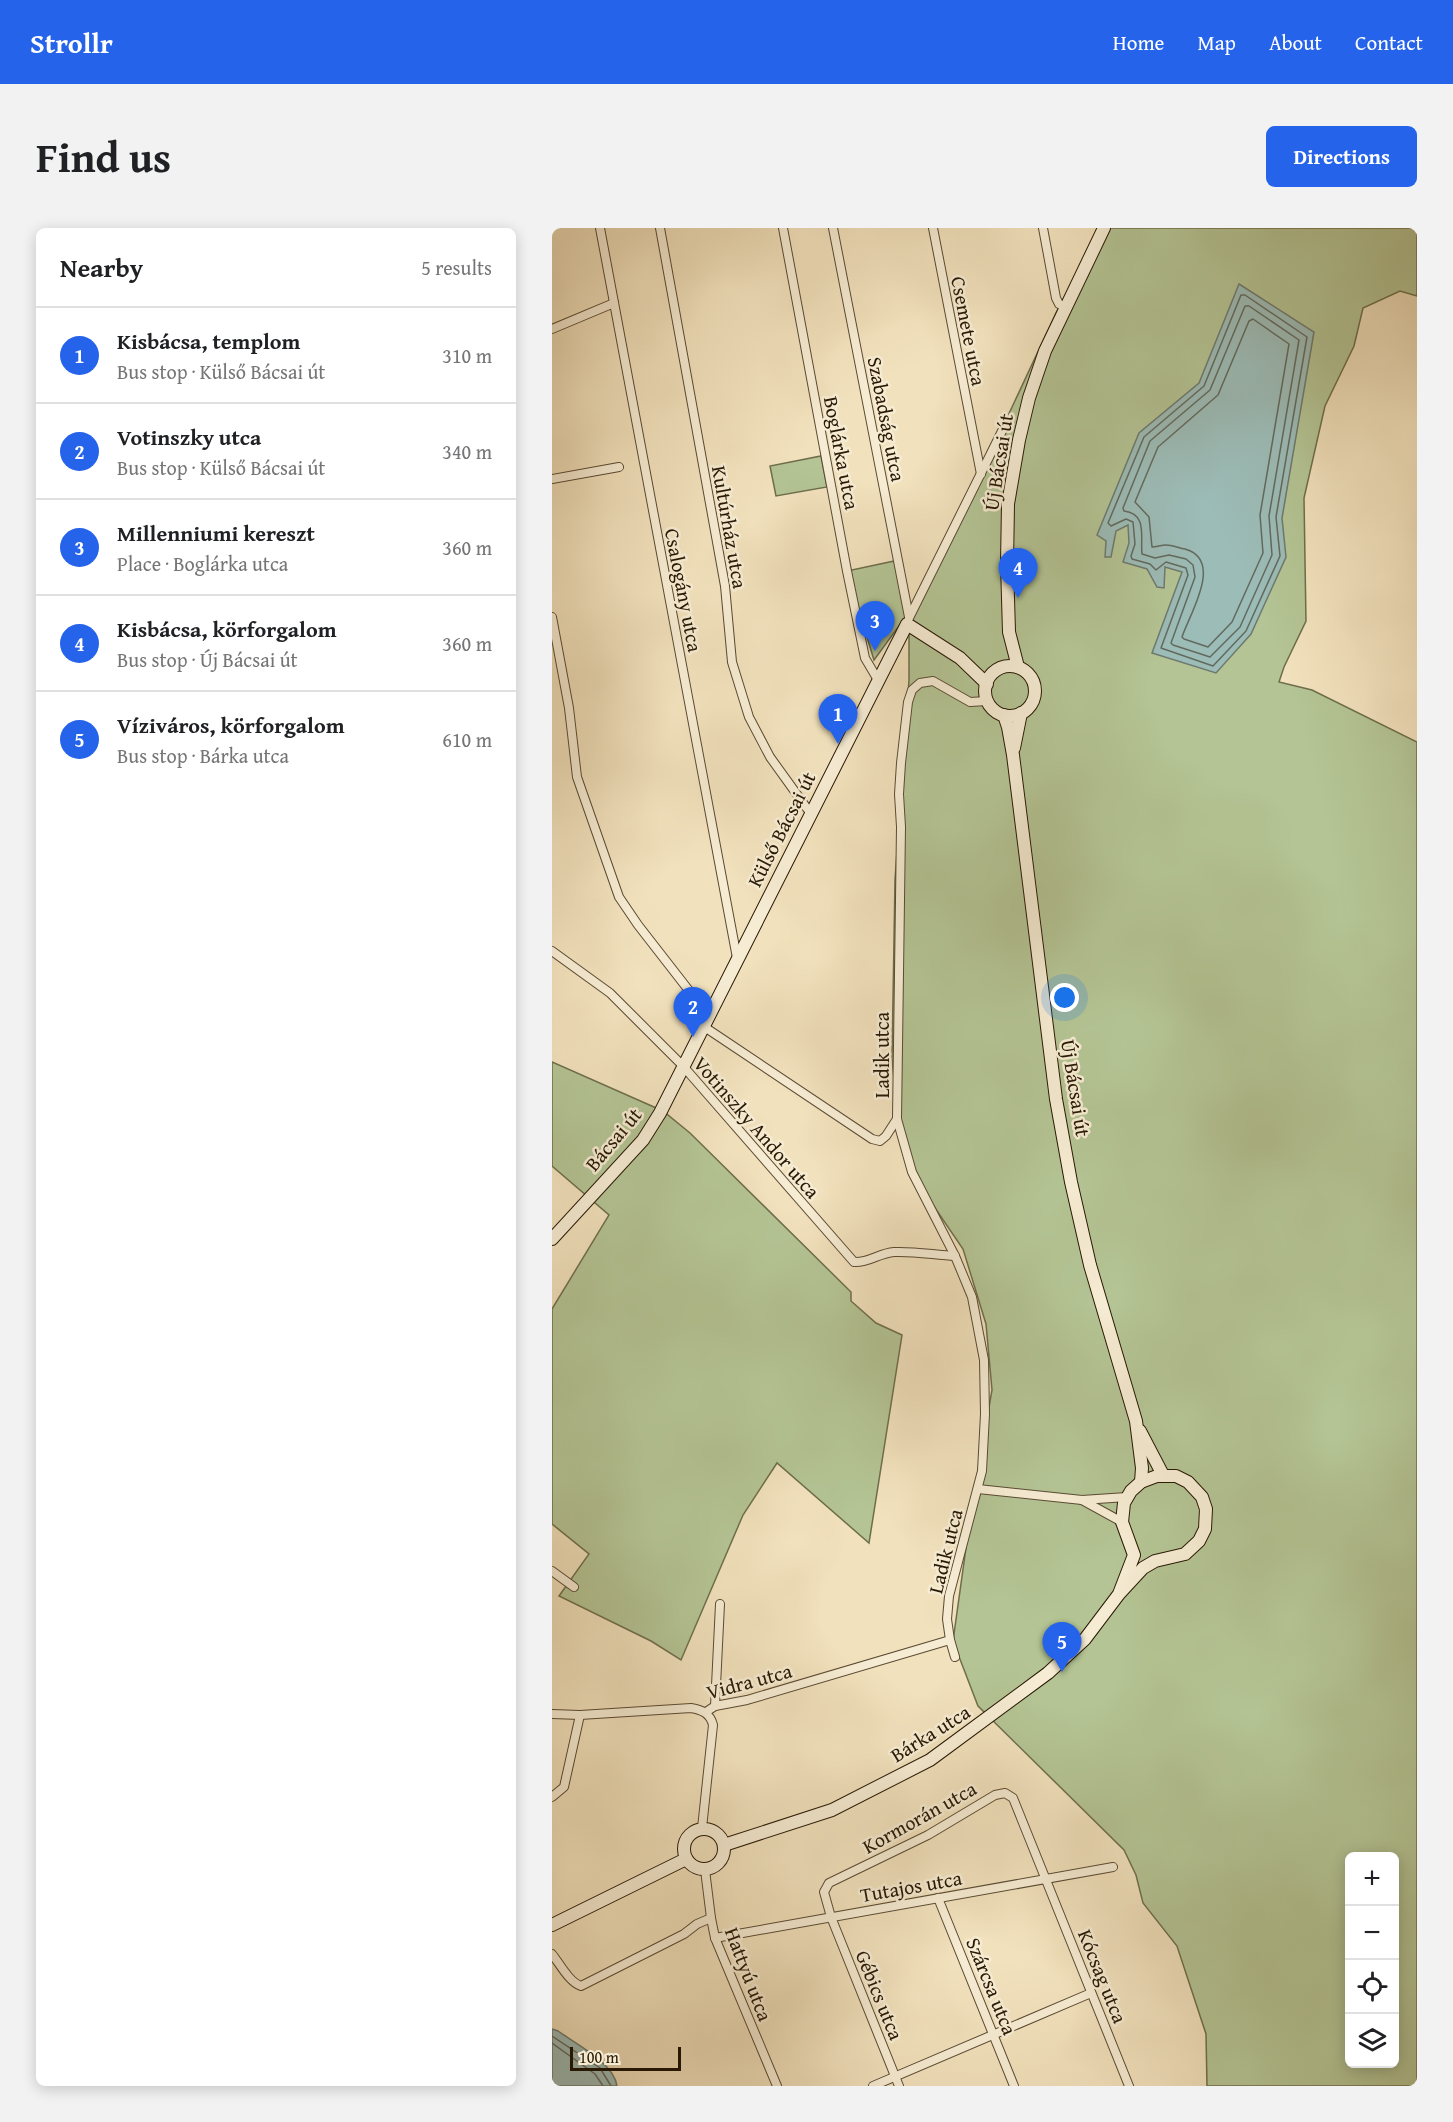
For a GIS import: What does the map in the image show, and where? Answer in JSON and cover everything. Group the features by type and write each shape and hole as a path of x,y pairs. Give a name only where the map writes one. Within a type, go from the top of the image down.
{"street":[{"name":"Csalogány utca","path":"600,228 737,958"},
{"name":"Kultúrház utca","path":"660,228 725,586 732,662 749,717 770,757 811,814"},
{"name":"Boglárka utca","path":"783,228 865,658 878,680"},
{"name":"Szabadság utca","path":"833,228 908,620"},
{"name":"Csemete utca","path":"933,228 981,474"},
{"path":"1043,228 1056,298 1059,304 1066,306"},
{"name":"Új Bácsai út","path":"1013,755 1021,713 1033,701 1035,693 1031,677 1018,667 1009,632 1007,564 1010,494 1029,399 1045,351 1104,228"},
{"path":"552,329 614,303"},
{"name":"Külső Bácsai út","path":"674,1087 1004,427"},
{"path":"552,479 619,467"},
{"path":"552,617 569,708 577,777 619,897 638,926 706,1021 872,1139 880,1141 897,1119"},
{"path":"908,620 960,658 987,684 987,700 992,707 1004,715 1021,713"},
{"name":"Új Bácsai út","path":"987,684 998,670 1009,632"},
{"path":"960,658 998,670 1018,667"},
{"name":"Ladik utca","path":"955,1657 947,1619 949,1596 982,1471 985,1414 984,1360 972,1297 955,1256 912,1172 897,1119 901,827 899,794 909,696 920,683 933,681 970,702 987,700"},
{"name":"Új Bácsai út","path":"1004,715 1013,755 1056,1099 1090,1265 1136,1421 1142,1468 1141,1482"},
{"name":"Votinszky Andor utca","path":"552,951 610,993 683,1066 854,1262 864,1263 882,1254 896,1252 955,1256"},
{"name":"Bácsai út","path":"552,1239 642,1140 674,1087"},
{"name":"Új Bácsai út","path":"1136,1421 1163,1475"},
{"path":"1176,1476 1193,1486 1202,1497 1207,1516 1203,1535 1195,1546 1178,1557 1155,1561 1143,1568 1119,1594 1134,1555 1122,1522 1127,1497 1141,1482 1151,1477 1176,1476"},
{"name":"Ladik utca","path":"978,1489 1082,1500 1127,1497"},
{"name":"Ladik utca","path":"1082,1500 1122,1522"},
{"path":"1131,1543 1148,1556 1165,1560"},
{"path":"552,1571 574,1587"},
{"name":"Bárka utca","path":"724,1845 832,1809 930,1760 1048,1673 1085,1639 1119,1594"},
{"path":"715,1706 720,1604"},
{"name":"Vidra utca","path":"552,1714 580,1715 691,1708 706,1713 715,1706 747,1700 950,1640"},
{"path":"702,1828 713,1725 706,1713"},
{"path":"552,1797 564,1786 580,1715"},
{"name":"Kormorán utca","path":"831,1917 824,1892 829,1883 928,1835 995,1795 1005,1793 1012,1798 1046,1878"},
{"path":"702,1828 717,1833 724,1845 719,1862 705,1870 696,1868 686,1859 684,1853 685,1841 693,1831 702,1828"},
{"path":"552,1925 686,1859"},
{"name":"Tutajos utca","path":"715,1938 1113,1867"},
{"name":"Hattyú utca","path":"705,1870 715,1938 777,2086"},
{"name":"Kócsag utca","path":"1046,1878 1129,2086"},
{"name":"Szárcsa utca","path":"938,1898 1014,2086"},
{"name":"Gébics utca","path":"831,1917 899,2086"},
{"path":"552,1954 572,1981 581,1986 684,1934 697,1923 711,1918"},
{"path":"873,2086 1092,1993"}],"green space":[{"path":"1100,228 1417,228 1417,296 1400,291 1363,308 1354,346 1325,406 1304,498 1306,621 1279,682 1312,690 1417,742 1417,2086 1207,2086 1206,2034 1177,1946 1143,1903 1136,1875 1124,1850 978,1706 953,1641 972,1505 992,1390 986,1324 963,1249 920,1186 898,1120 892,1059 895,880 909,680 909,612 874,660 847,571 899,560 910,608 992,450 1056,313"},
{"path":"821,456 827,487 776,496 770,466"},
{"path":"552,1062 663,1111 690,1133 851,1292 851,1301 876,1323 902,1335 869,1543 777,1463 743,1515 681,1660 651,1641 559,1596 589,1554 552,1524 552,1309 609,1215 552,1166"}],"water":[{"path":"1239,284 1314,332 1282,518 1286,557 1251,634 1216,673 1152,653 1182,572 1165,567 1164,588 1157,587 1147,569 1123,562 1129,543 1128,525 1116,531 1111,557 1105,557 1106,541 1097,535 1139,433 1199,383"},
{"path":"552,2029 602,2062 617,2086 552,2086"}],"place":[{"name":"Kisbácsa, körforgalom","path":"1018,598"},
{"name":"Millenniumi kereszt","path":"875,651"},
{"name":"Kisbácsa, templom","path":"838,744"},
{"name":"Votinszky utca","path":"693,1037"},
{"name":"Víziváros, körforgalom","path":"1062,1672"}]}
